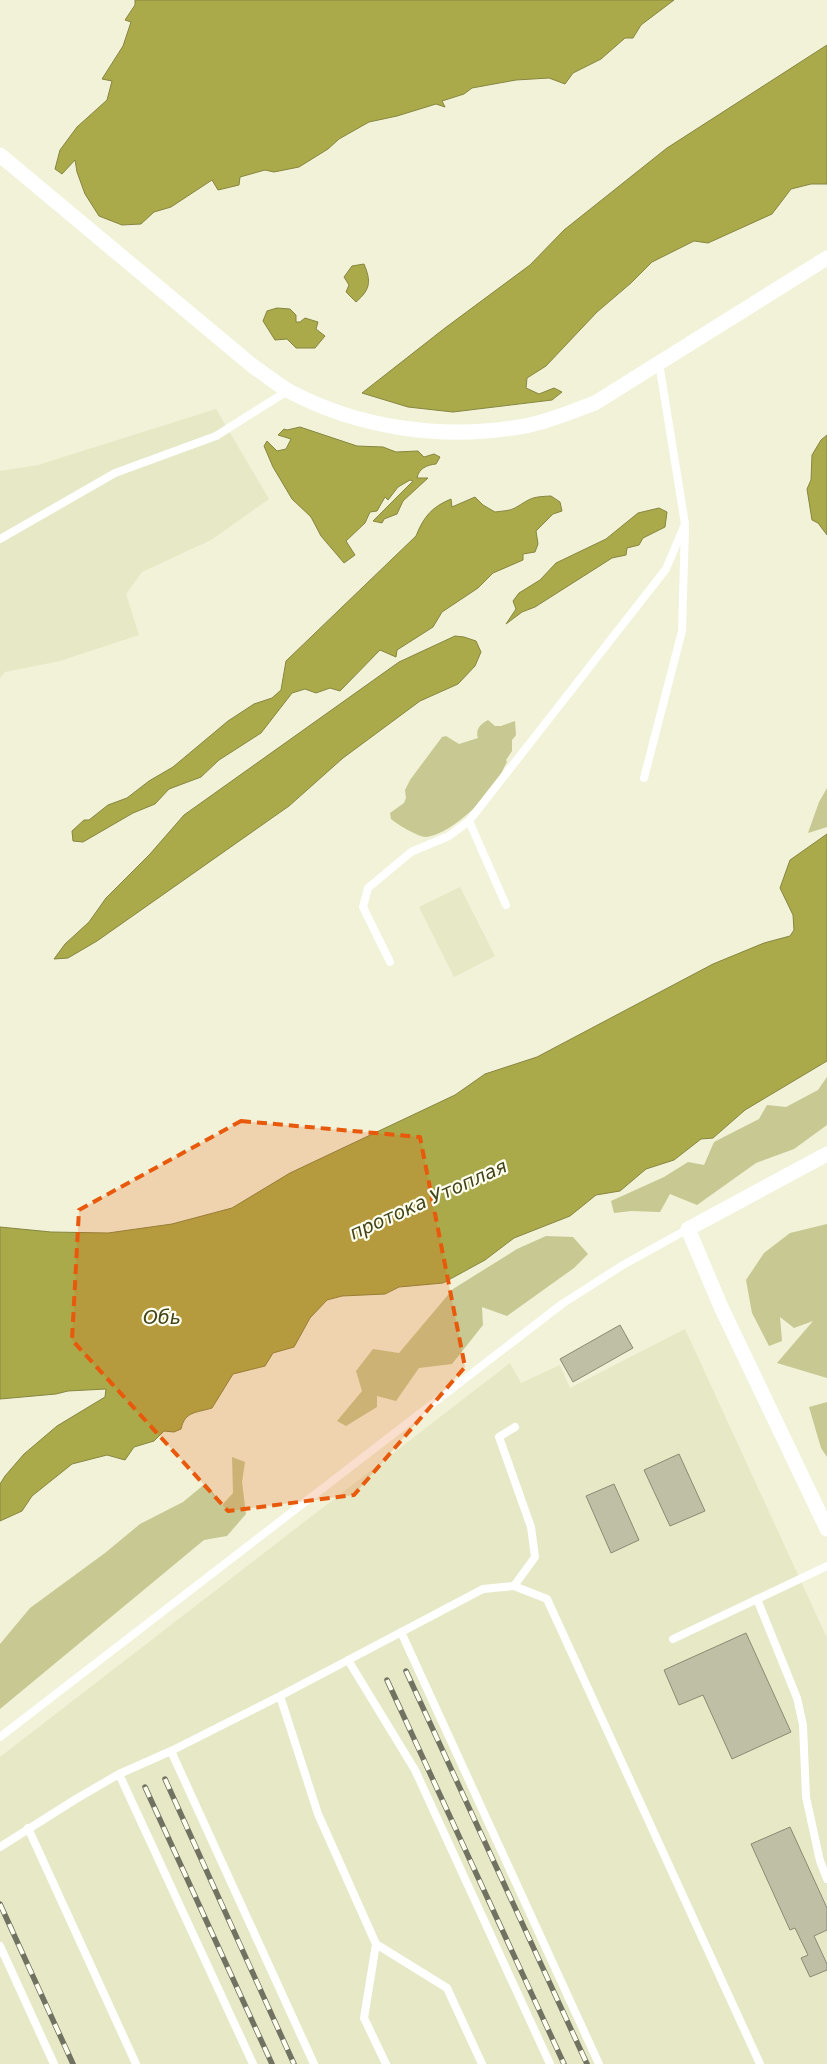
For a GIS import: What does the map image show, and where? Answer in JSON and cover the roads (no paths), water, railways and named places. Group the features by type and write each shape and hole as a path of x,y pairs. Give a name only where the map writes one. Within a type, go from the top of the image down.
{"street":[{"path":"0,155 254,368 289,390 333,410 410,430 476,432 520,427 595,403 827,258"},
{"path":"827,1154 688,1230 721,1307 827,1529"}],"lane":[{"path":"644,778 682,631 685,524 659,363"},
{"path":"0,539 115,474 216,436 289,390"},
{"path":"390,962 363,907 368,888 411,852 449,836 469,821 666,569 685,524"},
{"path":"469,821 506,904"},
{"path":"0,1737 562,1304 623,1265 688,1230"},
{"path":"514,1586 535,1557 531,1527 499,1437 515,1427"},
{"path":"673,1639 827,1566"},
{"path":"0,1847 28,1828 119,1774 171,1751 280,1696 483,1589 514,1586 547,1599 760,2064"},
{"path":"756,1599 797,1698 803,1725 806,1797 820,1861 827,1879"},
{"path":"401,1632 599,2064"},
{"path":"348,1660 415,1770 550,2064"},
{"path":"280,1696 318,1814 376,1944 364,2018 386,2064"},
{"path":"171,1751 314,2064"},
{"path":"119,1774 253,2064"},
{"path":"28,1828 136,2064"},
{"path":"376,1944 447,1988 482,2064"},
{"path":"0,1946 54,2064"}],"water":[{"path":"135,0 674,0 641,25 633,38 625,38 601,59 573,73 565,84 549,78 516,80 472,88 464,94 442,101 445,107 436,104 369,122 339,139 328,149 299,167 274,172 265,170 240,177 239,185 218,190 212,180 171,207 154,212 141,224 122,225 99,216 85,194 75,160 62,174 55,169 60,150 77,127 107,100 112,81 102,79 123,46 131,22 125,20 135,5"},
{"path":"827,45 827,184 811,184 791,189 772,214 708,243 694,241 652,262 597,312 546,366 527,378 526,388 539,394 554,388 562,392 552,400 453,412 408,407 362,393 530,265 564,230 667,148"},
{"path":"364,264 368,275 367,289 356,302 346,292 349,285 344,277 352,266"},
{"path":"277,308 290,309 296,315 296,322 300,322 305,318 318,322 316,329 325,336 315,348 296,348 287,339 275,340 263,321 267,311"},
{"path":"300,427 357,446 383,447 396,452 418,451 424,457 434,454 440,457 436,464 422,469 417,478 428,478 403,501 397,514 384,519 382,523 373,521 413,481 410,480 398,487 388,500 385,497 377,511 370,512 365,523 346,541 355,555 344,563 321,536 311,517 292,499 273,467 264,446 267,441 277,451 286,449 291,439 278,435 284,429"},
{"path":"827,435 827,535 818,523 812,520 807,489 811,480 812,455 821,440"},
{"path":"551,496 560,502 562,511 553,514 536,531 538,544 535,552 523,554 523,560 493,573 478,588 442,612 433,627 397,650 396,657 380,650 340,691 330,688 316,693 305,689 292,693 261,733 219,760 201,777 169,789 155,804 133,813 83,842 73,841 72,831 84,820 89,820 108,805 127,798 149,781 173,767 228,721 254,704 272,698 281,690 286,661 416,536 429,513 439,505 451,499 452,507 475,497 483,505 495,512 513,509 535,498"},
{"path":"659,508 667,512 665,527 643,538 639,545 627,548 626,555 612,558 535,607 522,612 506,624 516,609 513,601 519,593 540,580 556,563 606,539 638,513"},
{"path":"455,636 476,641 481,652 475,666 458,684 420,701 343,758 289,806 97,941 68,958 54,959 65,944 89,922 106,898 150,854 184,815 399,662"},
{"name":"Обь","path":"827,834 827,1061 745,1110 713,1138 701,1139 674,1160 646,1169 620,1191 596,1195 570,1216 514,1238 485,1260 443,1283 399,1287 385,1294 342,1296 327,1300 310,1318 294,1347 273,1353 265,1366 233,1374 212,1408 188,1416 181,1429 174,1432 164,1431 154,1441 134,1447 125,1460 107,1455 72,1464 32,1496 22,1511 0,1521 0,1484 5,1476 24,1454 57,1426 105,1397 106,1389 68,1391 56,1394 0,1399 0,1227 51,1232 108,1233 172,1224 232,1208 290,1173 455,1095 485,1074 537,1057 713,964 764,943 790,936 794,930 793,915 780,888 790,860"}],"railway":[{"path":"406,1671 587,2064"},
{"path":"387,1680 564,2064"},
{"path":"165,1779 294,2064"},
{"path":"145,1787 272,2064"},
{"path":"0,1904 73,2064"}],"water label":[{"name":"протока Утоплая","path":"428,1199"}]}
